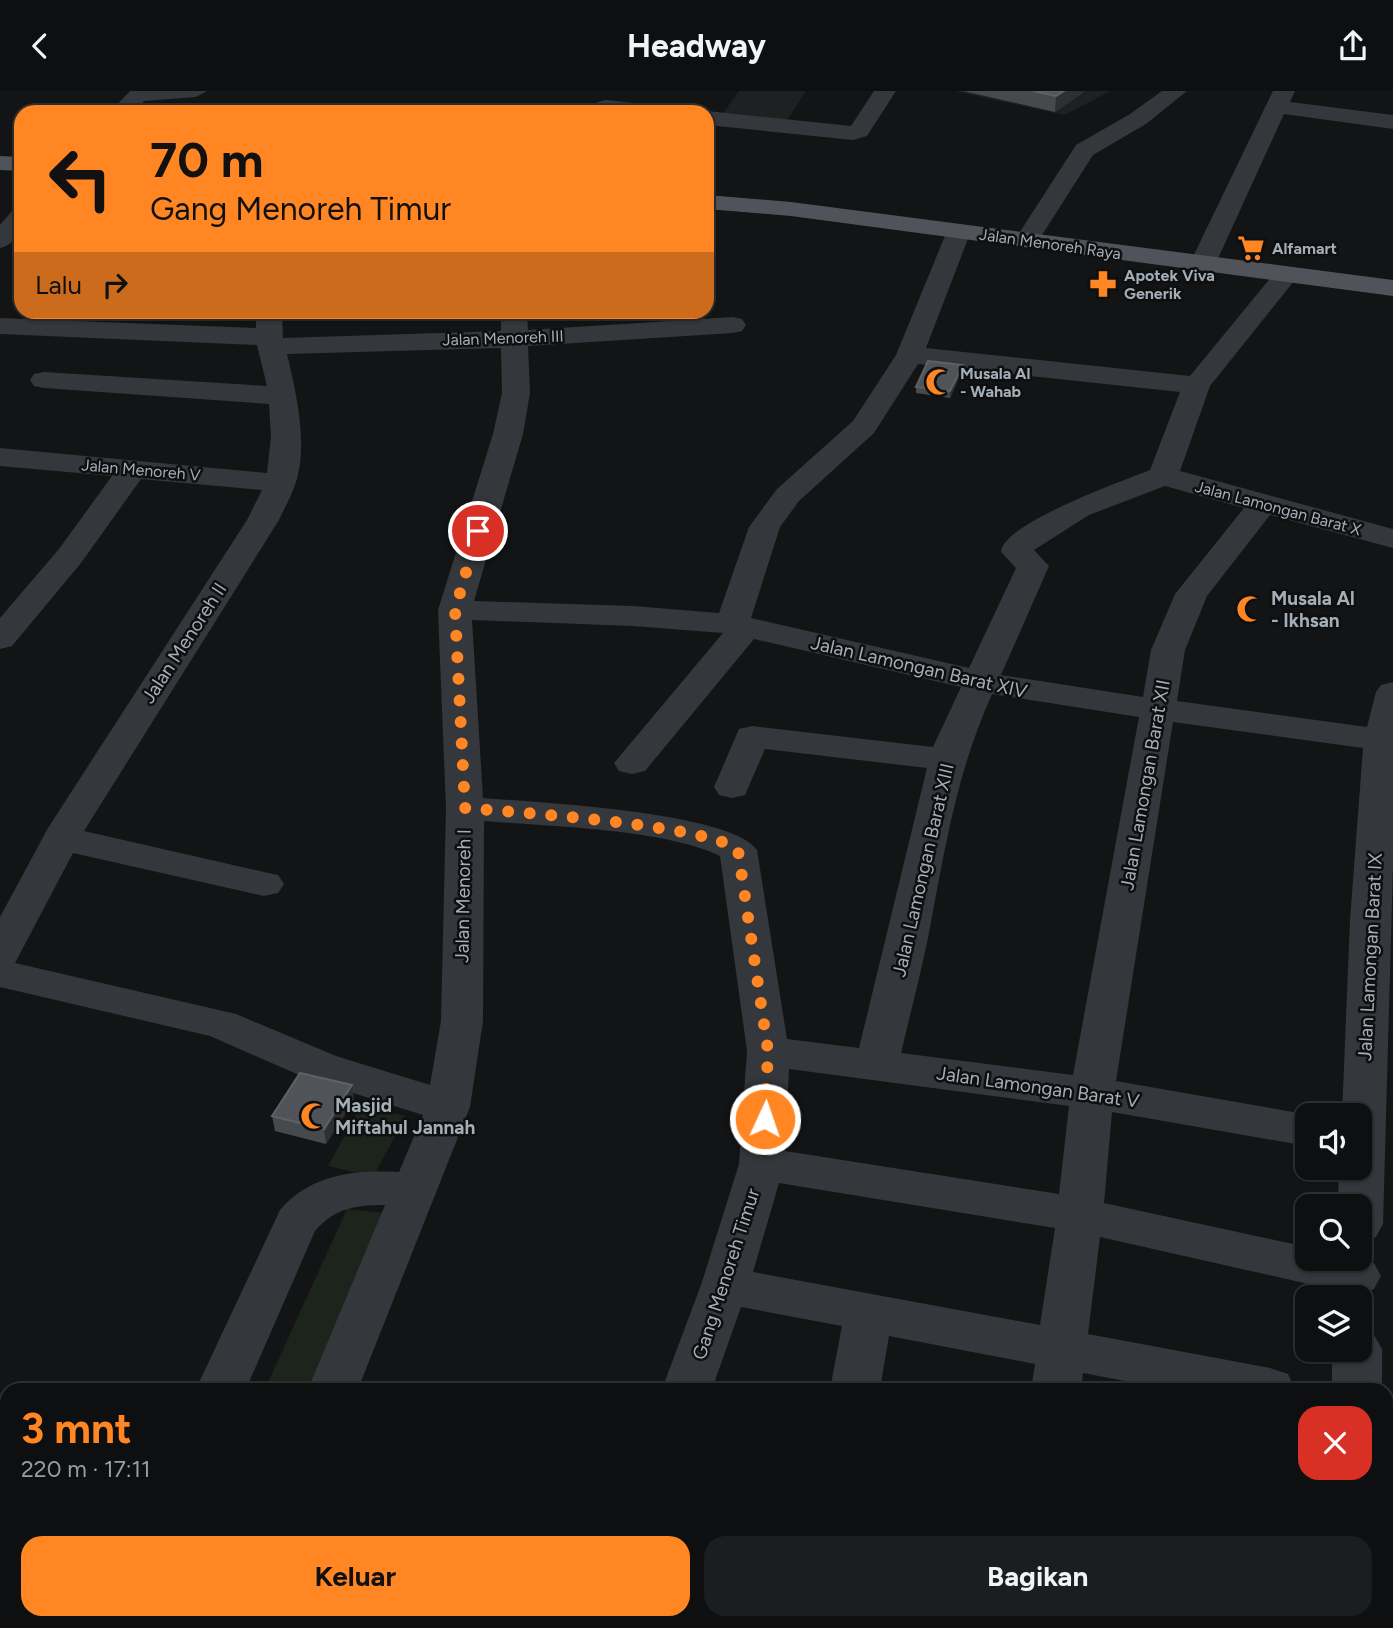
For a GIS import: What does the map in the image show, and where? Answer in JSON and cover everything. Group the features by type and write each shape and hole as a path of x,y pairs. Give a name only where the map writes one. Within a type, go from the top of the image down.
{"main road":[{"name":"Jalan Menoreh Raya","path":"714,203 791,209 1285,276 1393,288"}],"street":[{"path":"128,105 138,95 196,91"},
{"path":"615,105 631,91"},
{"path":"714,119 853,132 859,131 885,91"},
{"path":"1026,241 1084,149 1138,119 1176,91"},
{"path":"1202,265 1281,99 1393,122"},
{"path":"0,241 14,224"},
{"path":"632,763 738,627 765,527 788,495 864,427 910,355 959,231"},
{"path":"1163,476 1198,385 1285,276"},
{"name":"Jalan Menoreh III","path":"0,326 270,332 515,325 733,325"},
{"name":"Jalan Menoreh I","path":"336,1383 417,1189 448,1107 462,1021 465,808 455,610 508,434 516,393 515,325"},
{"name":"Jalan Menoreh II","path":"0,954 61,838 263,520 281,483 286,436 283,396 270,332"},
{"path":"910,355 1198,385"},
{"path":"44,380 283,396"},
{"name":"Jalan Menoreh V","path":"0,457 281,483"},
{"path":"0,639 70,556 132,470"},
{"name":"Jalan Lamongan Barat X","path":"1163,476 1393,539"},
{"name":"Jalan Lamongan Barat XIII","path":"877,1063 947,759 1032,566 1017,552 1019,543 1078,508 1163,476"},
{"name":"Jalan Lamongan Barat XII","path":"1058,1369 1080,1215 1092,1093 1168,649 1191,594 1262,505"},
{"name":"Jalan Lamongan Barat XIV","path":"455,610 633,616 738,627 1024,691 1382,740"},
{"name":"Jalan Lamongan Barat IX","path":"1372,1141 1381,921 1382,740 1393,692"},
{"path":"732,787 752,737 947,759"},
{"name":"Gang Menoreh Timur","path":"465,808 618,823 732,845 740,857 768,1051 762,1164 725,1285 689,1383"},
{"path":"61,838 264,884"},
{"path":"0,973 222,1024 321,1067 448,1107"},
{"name":"Jalan Lamongan Barat V","path":"768,1051 877,1063 1092,1093 1295,1128"},
{"path":"762,1164 1080,1215 1357,1277"},
{"path":"224,1383 296,1222 307,1205 325,1195 354,1189 417,1189"},
{"path":"725,1285 869,1313 1058,1369 1206,1383"},
{"path":"856,1383 869,1313"},
{"path":"1357,1362 1357,1383"}],"shaded area":[{"path":"739,91 806,91 785,123 721,116"},
{"path":"954,91 1111,91 1064,115"},
{"path":"361,1106 406,1116 373,1177 328,1166"},
{"path":"347,1209 394,1214 324,1383 268,1383"}],"building":[{"path":"1033,91 1064,91 1056,96"},
{"name":"Musala Al - Wahab","path":"928,361 963,365 950,391 916,387"},
{"path":"300,1073 352,1085 324,1129 272,1116"}],"place":[{"name":"Alfamart","path":"1251,248"},
{"name":"Apotek Viva Generik","path":"1103,284"},
{"name":"Musala Al - Wahab","path":"939,382"},
{"name":"Musala Al - Ikhsan","path":"1250,609"},
{"name":"Masjid Miftahul Jannah","path":"314,1116"}],"route":[{"path":"478,531 464,571 455,610 465,765 465,808 618,823 722,841 738,850 768,1051 765,1119"}]}
